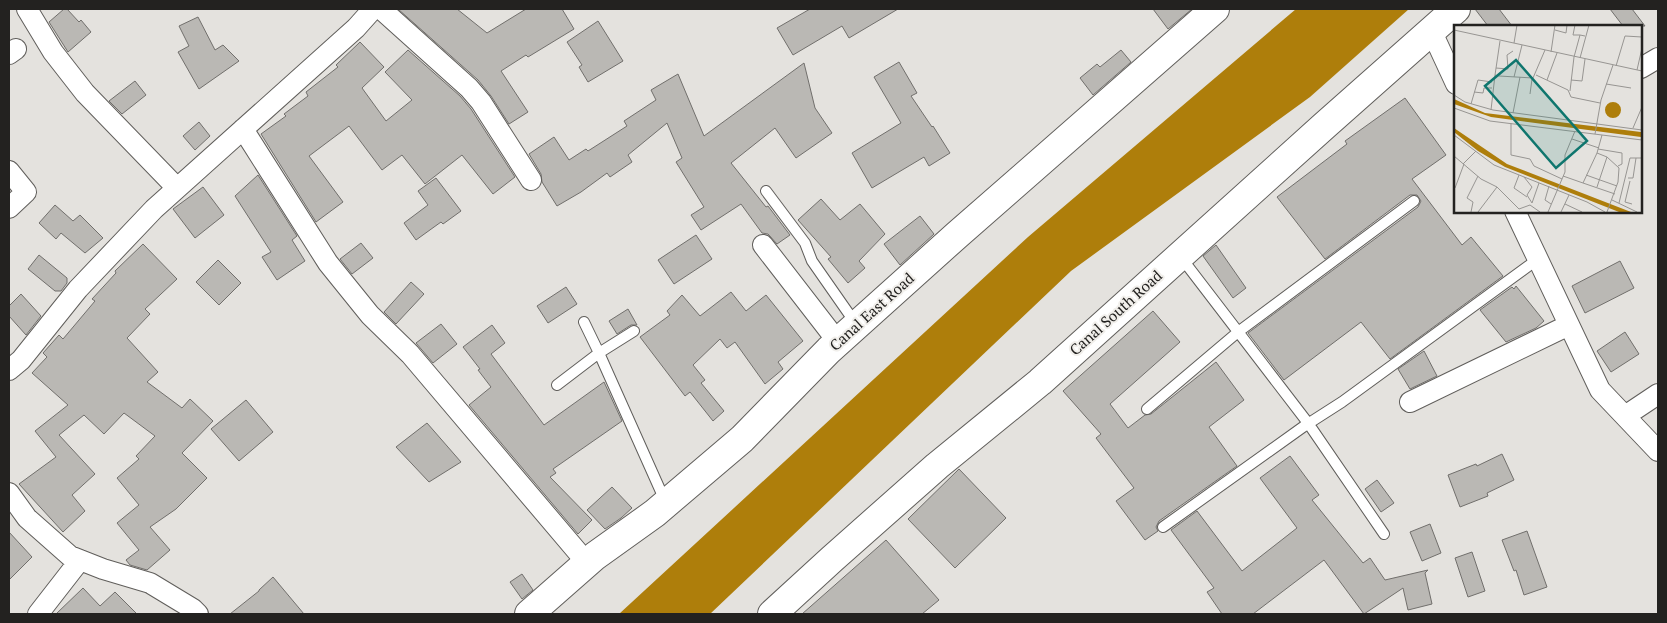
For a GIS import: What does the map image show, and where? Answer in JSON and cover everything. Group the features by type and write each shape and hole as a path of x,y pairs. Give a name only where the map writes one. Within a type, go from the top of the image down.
{"street":[{"path":"27,9 53,52 85,93 177,188"},
{"path":"9,370 21,360 78,289 113,250 177,188 356,28 373,9"},
{"path":"381,9 469,88 481,102 531,180"},
{"name":"Canal East Road","path":"529,614 587,563 666,504 742,439 847,334 950,241 1215,9"},
{"name":"Canal South Road","path":"772,614 930,472 1040,382 1456,9"},
{"path":"1431,30 1454,80"},
{"path":"1642,67 1658,58"},
{"path":"243,129 328,263 370,315 410,354 587,563"},
{"path":"9,172 26,192 9,208"},
{"path":"1515,212 1600,390 1658,451"},
{"path":"763,245 847,334"},
{"path":"1410,402 1569,325"},
{"path":"1625,416 1658,394"},
{"path":"11,501 70,556 150,584 193,609 198,614"},
{"path":"38,614 80,560"}],"lane":[{"path":"766,191 805,243 847,334"},
{"path":"1147,409 1238,332 1414,201"},
{"path":"1180,255 1308,424 1384,534"},
{"path":"1163,527 1342,402 1538,259"},
{"path":"584,322 666,504"},
{"path":"557,385 599,352 634,331"}],"shaded area":[{"path":"1296,9 1409,9 1310,97 1071,271 710,614 619,614 1028,237"}],"building":[{"path":"64,9 67,9 79,22 81,20 91,32 68,52 49,22"},
{"path":"398,9 457,9 487,33 526,9 562,9 574,29 501,71 528,112 509,124 478,80"},
{"path":"810,9 898,9 849,38 842,26 793,55 777,28"},
{"path":"1153,9 1192,9 1168,29"},
{"path":"1475,9 1499,9 1511,25 1487,25"},
{"path":"1610,9 1632,9 1645,26 1642,25 1622,25"},
{"path":"198,17 215,50 223,45 239,61 199,89 178,52 189,46 179,26"},
{"path":"598,21 623,61 588,82 579,67 582,65 567,42"},
{"path":"360,42 384,67 362,88 386,121 412,100 385,72 408,50 460,96 471,109 515,177 493,194 462,155 425,184 402,155 382,170 349,126 309,156 343,202 316,222 261,134 286,116 284,114 308,96 306,92 338,67 336,65"},
{"path":"1121,50 1131,62 1093,95 1080,78 1097,64 1100,67"},
{"path":"899,62 917,93 911,96 950,153 929,166 924,157 872,188 852,153 901,123 874,77"},
{"path":"804,63 815,108 832,133 796,158 775,128 731,163 790,235 777,244 768,234 762,233 741,204 701,230 691,215 704,207 676,162 682,158 667,123 628,155 632,162 610,177 607,173 581,192 557,206 542,182 541,174 529,154 554,137 569,160 586,149 588,151 627,126 624,121 656,100 651,90 678,74 704,136"},
{"path":"135,81 146,95 122,114 109,101"},
{"path":"1405,98 1446,155 1412,179 1462,245 1471,237 1503,276 1390,359 1361,322 1284,380 1248,333 1418,207 1421,201 1417,195 1410,195 1325,259 1277,197 1347,144 1345,141"},
{"path":"199,122 210,136 195,150 183,136"},
{"path":"258,175 297,236 292,240 305,261 277,280 262,257 271,252 235,196"},
{"path":"436,178 461,211 443,224 441,222 416,240 404,223 428,205 418,191"},
{"path":"203,187 224,215 195,238 173,209"},
{"path":"821,199 840,220 860,204 885,234 859,261 865,268 848,283 828,259 831,257 798,220"},
{"path":"55,205 73,221 80,215 103,238 85,253 61,233 56,239 39,223"},
{"path":"920,216 934,234 900,265 884,244"},
{"path":"696,235 712,259 674,284 658,260"},
{"path":"361,243 373,258 352,274 340,259"},
{"path":"143,244 177,279 145,309 150,314 127,338 158,372 147,382 182,408 190,399 213,421 182,453 207,478 176,509 150,527 170,550 147,570 130,565 126,560 139,550 117,523 139,505 117,478 139,459 136,456 155,436 124,413 104,434 84,415 59,435 95,474 72,495 85,511 63,532 19,484 56,457 35,431 68,405 32,373 47,357 43,353 59,335 63,339 95,301 92,299 116,273 115,271"},
{"path":"1216,245 1246,288 1233,298 1203,256"},
{"path":"39,255 67,278 67,283 61,291 55,291 28,269"},
{"path":"218,260 241,283 219,305 196,282"},
{"path":"1620,261 1634,288 1585,313 1572,286"},
{"path":"411,282 424,294 396,324 384,312"},
{"path":"1516,286 1544,321 1536,328 1506,342 1480,310"},
{"path":"566,287 577,304 548,323 537,306"},
{"path":"731,292 746,311 766,295 803,341 778,362 783,369 765,384 735,342 727,348 720,339 693,365 705,380 701,383 724,411 713,421 690,392 685,396 640,337 670,315 667,311 682,295 700,316"},
{"path":"21,294 41,316 26,335 9,316 9,306"},
{"path":"628,309 637,325 631,325 617,334 609,321"},
{"path":"1153,311 1180,342 1110,404 1128,428 1145,415 1151,414 1216,362 1244,400 1209,427 1237,466 1159,521 1156,527 1158,531 1145,540 1116,501 1134,488 1096,438 1101,434 1063,391"},
{"path":"441,324 457,344 433,363 416,343"},
{"path":"492,325 505,343 491,354 544,425 604,382 622,421 553,469 556,473 550,477 592,520 578,534 469,405 491,387 463,347"},
{"path":"1625,332 1639,354 1611,372 1597,351"},
{"path":"1424,351 1437,376 1410,389 1398,369"},
{"path":"246,400 273,432 239,461 211,429"},
{"path":"427,423 461,462 429,482 396,447"},
{"path":"1502,454 1514,480 1487,493 1488,496 1460,507 1448,475 1476,464 1477,466"},
{"path":"1290,456 1319,495 1312,500 1363,563 1370,558 1385,580 1428,570 1425,573 1432,604 1408,610 1403,588 1364,614 1324,560 1253,614 1222,614 1207,592 1214,588 1171,530 1197,511 1242,571 1297,528 1260,478"},
{"path":"959,469 1006,518 955,568 908,519"},
{"path":"1377,480 1394,503 1381,512 1365,489"},
{"path":"612,487 632,508 605,529 587,510"},
{"path":"1430,524 1441,553 1422,561 1410,532"},
{"path":"1527,531 1547,587 1524,595 1516,570 1514,571 1502,540"},
{"path":"9,532 32,557 9,580"},
{"path":"886,540 939,600 922,614 802,614"},
{"path":"1472,552 1485,591 1468,597 1455,558"},
{"path":"522,574 533,590 522,599 510,582"},
{"path":"273,577 304,614 230,614 259,591"},
{"path":"83,588 100,606 115,592 137,614 56,614"}]}
